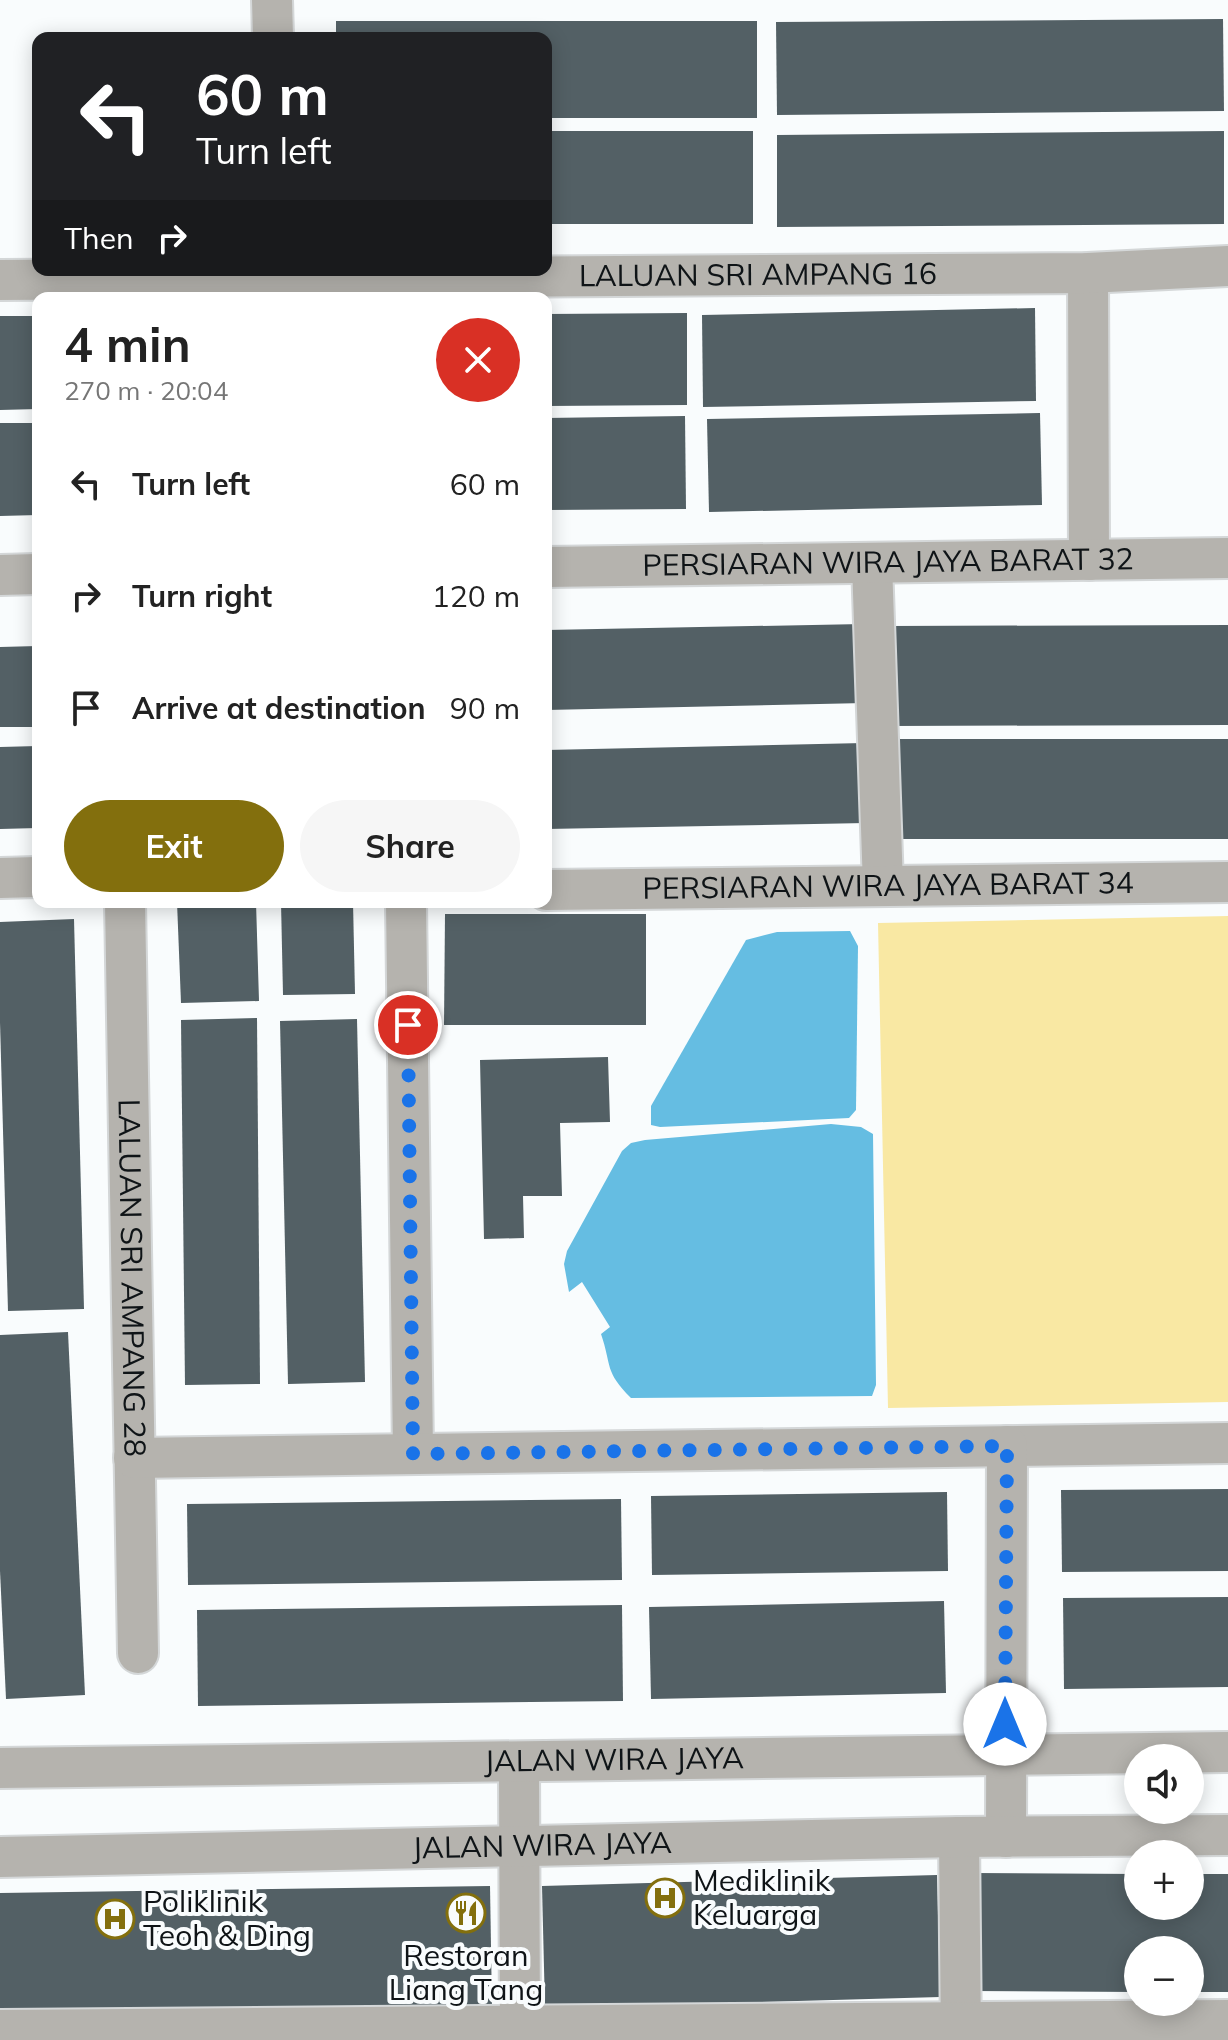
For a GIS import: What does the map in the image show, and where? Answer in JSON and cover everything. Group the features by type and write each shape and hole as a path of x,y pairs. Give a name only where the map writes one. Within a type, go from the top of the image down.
{"street":[{"path":"272,0 273,32"},
{"name":"LALUAN SRI AMPANG 16","path":"552,274 1088,273 1228,266"},
{"path":"1088,273 1089,560"},
{"name":"LALUAN SRI AMPANG 16","path":"0,280 186,276"},
{"name":"PERSIARAN WIRA JAYA BARAT 32","path":"552,567 1228,558"},
{"path":"872,563 883,886"},
{"path":"0,575 32,574"},
{"path":"0,878 32,877"},
{"name":"PERSIARAN WIRA JAYA BARAT 34","path":"552,890 1228,882"},
{"name":"LALUAN SRI AMPANG 28","path":"125,908 138,1653"},
{"path":"406,908 413,1454"},
{"path":"134,1458 1228,1443"},
{"path":"1006,1837 1007,1446"},
{"name":"JALAN WIRA JAYA","path":"0,1768 1228,1752"},
{"path":"519,1762 520,2033"},
{"name":"JALAN WIRA JAYA","path":"0,1857 959,1837 1228,1835"},
{"path":"959,1837 961,2031"},
{"path":"0,2030 520,2033 961,2031 1228,2020"}],"shaded area":[{"path":"1228,916 1228,1402 888,1408 878,923"}],"water":[{"path":"850,931 858,946 856,1110 849,1118 651,1125 651,1106 746,940 777,932"},
{"path":"831,1124 861,1127 873,1134 876,1385 872,1396 631,1398 616,1381 610,1368 601,1334 610,1327 582,1282 569,1292 564,1264 567,1251 622,1151 631,1143 645,1140"}],"building":[{"path":"1223,19 1224,111 777,115 776,22"},
{"path":"336,21 757,21 757,118 552,118 552,32 336,32"},
{"path":"552,131 753,131 753,224 552,224"},
{"path":"1224,131 1224,224 777,227 777,135"},
{"path":"1035,308 1036,401 703,407 702,315"},
{"path":"687,313 687,405 552,406 552,314"},
{"path":"0,316 32,316 32,409 0,410"},
{"path":"1040,413 1042,505 709,512 707,419"},
{"path":"685,416 686,509 552,510 552,418"},
{"path":"0,423 32,423 32,515 0,516"},
{"path":"863,624 865,703 552,710 552,630"},
{"path":"1228,625 1228,725 890,726 890,626"},
{"path":"32,646 32,727 0,727 0,647"},
{"path":"895,739 1228,739 1228,839 895,839"},
{"path":"864,743 866,823 552,829 552,750"},
{"path":"32,746 32,828 0,829 0,747"},
{"path":"177,908 256,908 259,1001 181,1003"},
{"path":"281,908 353,908 355,994 283,995"},
{"path":"445,914 646,914 646,1025 444,1025"},
{"path":"74,919 84,1309 8,1311 0,922"},
{"path":"257,1018 260,1384 185,1385 181,1020"},
{"path":"357,1019 365,1382 288,1384 280,1021"},
{"path":"608,1057 610,1122 560,1123 562,1196 523,1196 524,1238 484,1239 480,1060"},
{"path":"68,1332 85,1695 6,1699 0,1571 0,1335"},
{"path":"1228,1489 1228,1571 1062,1572 1061,1490"},
{"path":"947,1492 948,1571 652,1575 651,1496"},
{"path":"621,1499 622,1580 188,1585 187,1504"},
{"path":"1228,1597 1228,1687 1064,1689 1063,1598"},
{"path":"944,1601 946,1693 651,1699 649,1607"},
{"path":"622,1605 623,1701 198,1706 197,1610"},
{"path":"972,1873 1124,1874 1124,1920 1204,1920 1204,1874 1228,1874 1228,1992 1204,1992 1204,1936 1124,1936 1124,1992 971,1991"},
{"path":"937,1875 940,1997 545,2008 542,1886"},
{"path":"490,1886 492,2007 0,2013 0,1893"}],"place":[{"name":"Mediklinik Keluarga","path":"665,1898"},
{"name":"Restoran Liang Tang","path":"466,1913"},
{"name":"Poliklinik Teoh & Ding","path":"115,1919"}],"route":[{"path":"408,1025 413,1454 1007,1446 1005,1724"}]}
